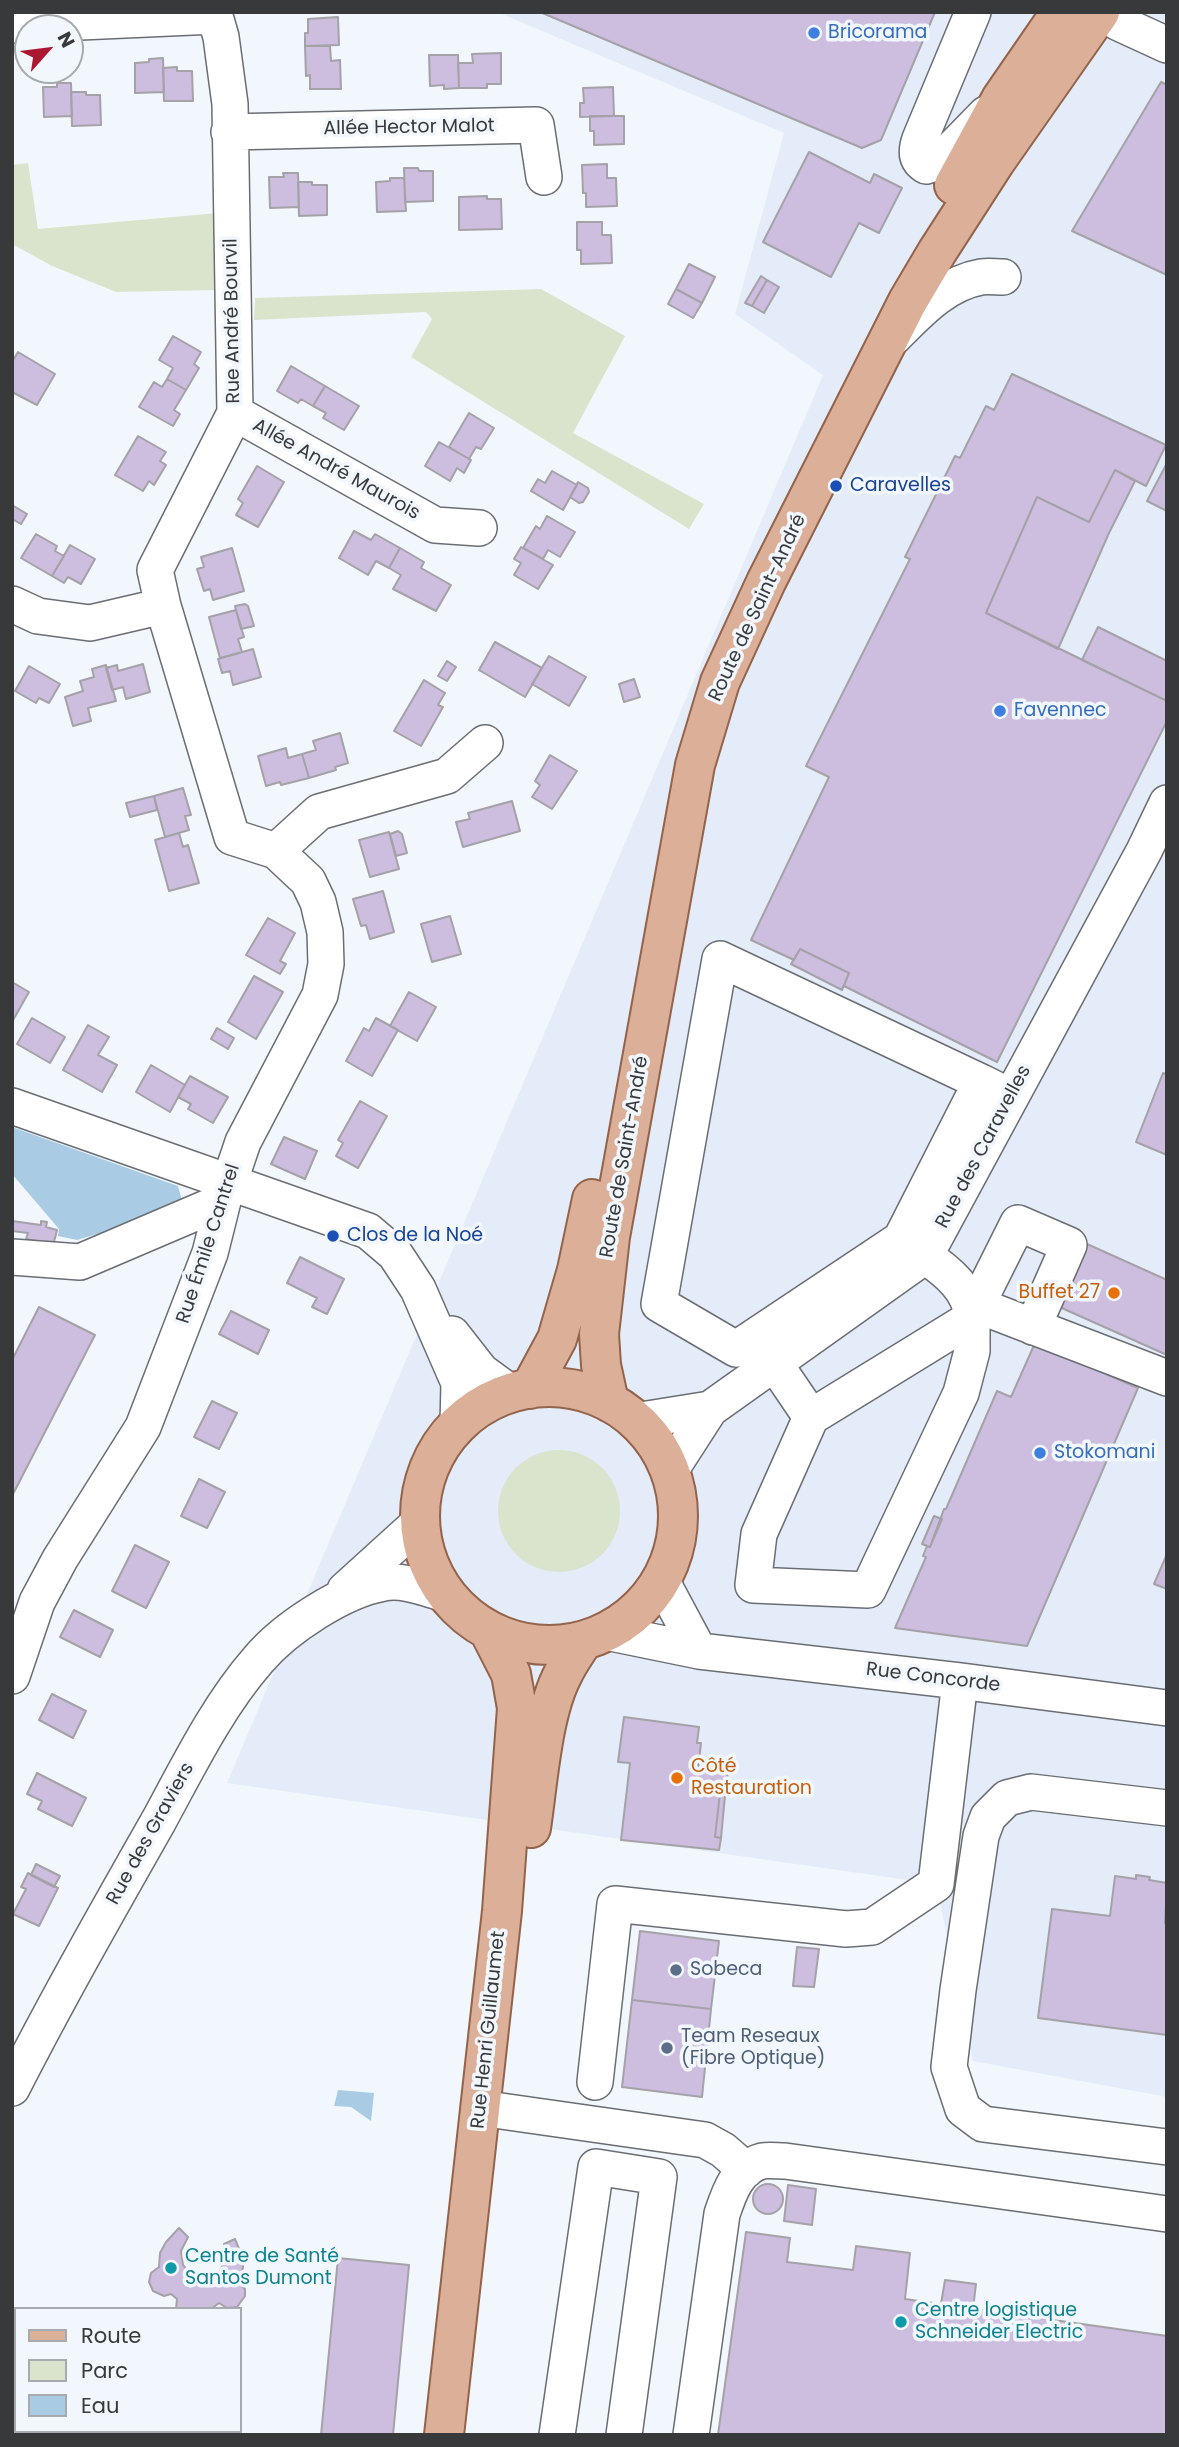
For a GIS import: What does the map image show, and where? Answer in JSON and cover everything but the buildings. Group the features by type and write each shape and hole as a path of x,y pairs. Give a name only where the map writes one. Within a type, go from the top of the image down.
{"main road":[{"name":"Route de Saint-André","path":"520,1391 557,1339 577,1270 658,853 685,740 739,608 947,198 1001,99 1061,12"},
{"name":"Route de Saint-André","path":"622,1411 601,1365 599,1334 610,1237 695,765 720,682 771,571 908,302 965,208 1101,12"},
{"path":"554,1387 578,1391 622,1411 649,1436 670,1471 676,1493 677,1527 671,1559 661,1580 628,1619 594,1637 559,1645 535,1645 511,1640 489,1631 465,1615 446,1594 431,1569 422,1540 420,1522 423,1486 442,1443 458,1425 491,1401 520,1391 554,1387"},
{"name":"Rue Henri Guillaumet","path":"444,2435 502,1911 517,1708 512,1674 489,1631"},
{"name":"Rue Henri Guillaumet","path":"460,2435 518,1906 547,1722 562,1674 594,1637"}],"street":[{"path":"973,12 920,139 917,155 920,162 926,166 939,162 1001,99"},
{"path":"1101,12 1163,44"},
{"name":"Rue André Bourvil","path":"12,25 215,16 221,37 230,104 235,413 155,570 163,606 232,836 276,851"},
{"name":"Allée Hector Malot","path":"229,132 536,125 544,177"},
{"path":"889,342 928,304 947,290 980,277 1003,277"},
{"name":"Allée André Maurois","path":"235,413 435,525 479,528"},
{"path":"12,604 38,617 90,623 163,606"},
{"path":"276,851 318,812 447,776 485,743"},
{"name":"Rue des Caravelles","path":"710,1409 925,1256 996,1090 1137,863 1167,803"},
{"name":"Rue Émile Cantrel","path":"12,1676 37,1602 60,1559 143,1427 210,1253 243,1142 320,995 326,964 325,932 318,902 309,881 276,851"},
{"path":"720,959 996,1090 901,1238 736,1349 659,1304 720,959"},
{"path":"12,1107 226,1192 368,1231 395,1254 418,1289 481,1371 520,1391"},
{"path":"12,1257 80,1262 226,1192"},
{"path":"974,1310 811,1417 759,1534 753,1584 867,1590 961,1393 972,1351 974,1310 1018,1223 1069,1245 1033,1326"},
{"path":"925,1256 952,1275 974,1310 1033,1326 1167,1378"},
{"path":"418,1289 460,1383 458,1425"},
{"path":"775,1364 811,1417"},
{"path":"622,1411 710,1409"},
{"path":"670,1471 710,1409"},
{"path":"324,1608 420,1522"},
{"path":"661,1580 699,1651"},
{"path":"324,1608 357,1591 387,1582 446,1594"},
{"name":"Rue des Graviers","path":"12,2088 22,2047 85,1951 236,1688 260,1657 285,1634 324,1608"},
{"name":"Rue Concorde","path":"594,1637 1167,1708"},
{"path":"595,2082 615,1904 846,1928 872,1927 936,1884 960,1681"},
{"path":"1167,1808 1031,1792 1007,1798 988,1817 979,1849 949,2067 963,2109 983,2124 1167,2147"},
{"path":"494,2110 705,2140 723,2150 746,2170"},
{"path":"691,2435 722,2214 730,2189 746,2170 762,2161 785,2161 1167,2214"},
{"path":"557,2435 596,2167 659,2177 624,2435"}],"shaded area":[{"path":"497,12 1167,12 1167,2097 973,2061 936,1884 227,1783 823,375 735,314 784,133"}],"green space":[{"path":"28,163 38,229 218,213 220,290 116,292 52,266 12,244 12,165"},
{"path":"541,289 625,336 573,433 704,504 689,529 411,357 432,319 426,312 254,320 255,298"},
{"path":"559,1450 582,1455 602,1468 615,1488 620,1511 615,1534 602,1554 582,1567 559,1572 536,1567 516,1554 503,1534 498,1511 503,1488 516,1468 536,1455"}],"water":[{"path":"12,1127 178,1186 184,1208 77,1240 58,1236 59,1229 12,1174"},
{"path":"338,2090 374,2093 371,2121 351,2107 334,2106"}],"place":[{"name":"Bricorama","path":"814,33"},
{"name":"Caravelles","path":"836,486"},
{"name":"Favennec","path":"1000,711"},
{"name":"Clos de la Noé","path":"333,1236"},
{"name":"Buffet 27","path":"1114,1293"},
{"name":"Stokomani","path":"1040,1453"},
{"name":"Côté Restauration","path":"677,1778"},
{"name":"Sobeca","path":"676,1970"},
{"name":"Team Reseaux (Fibre Optique)","path":"667,2048"},
{"name":"Centre de Santé Santos Dumont","path":"171,2268"},
{"name":"Centre logistique Schneider Electric","path":"901,2322"}]}
